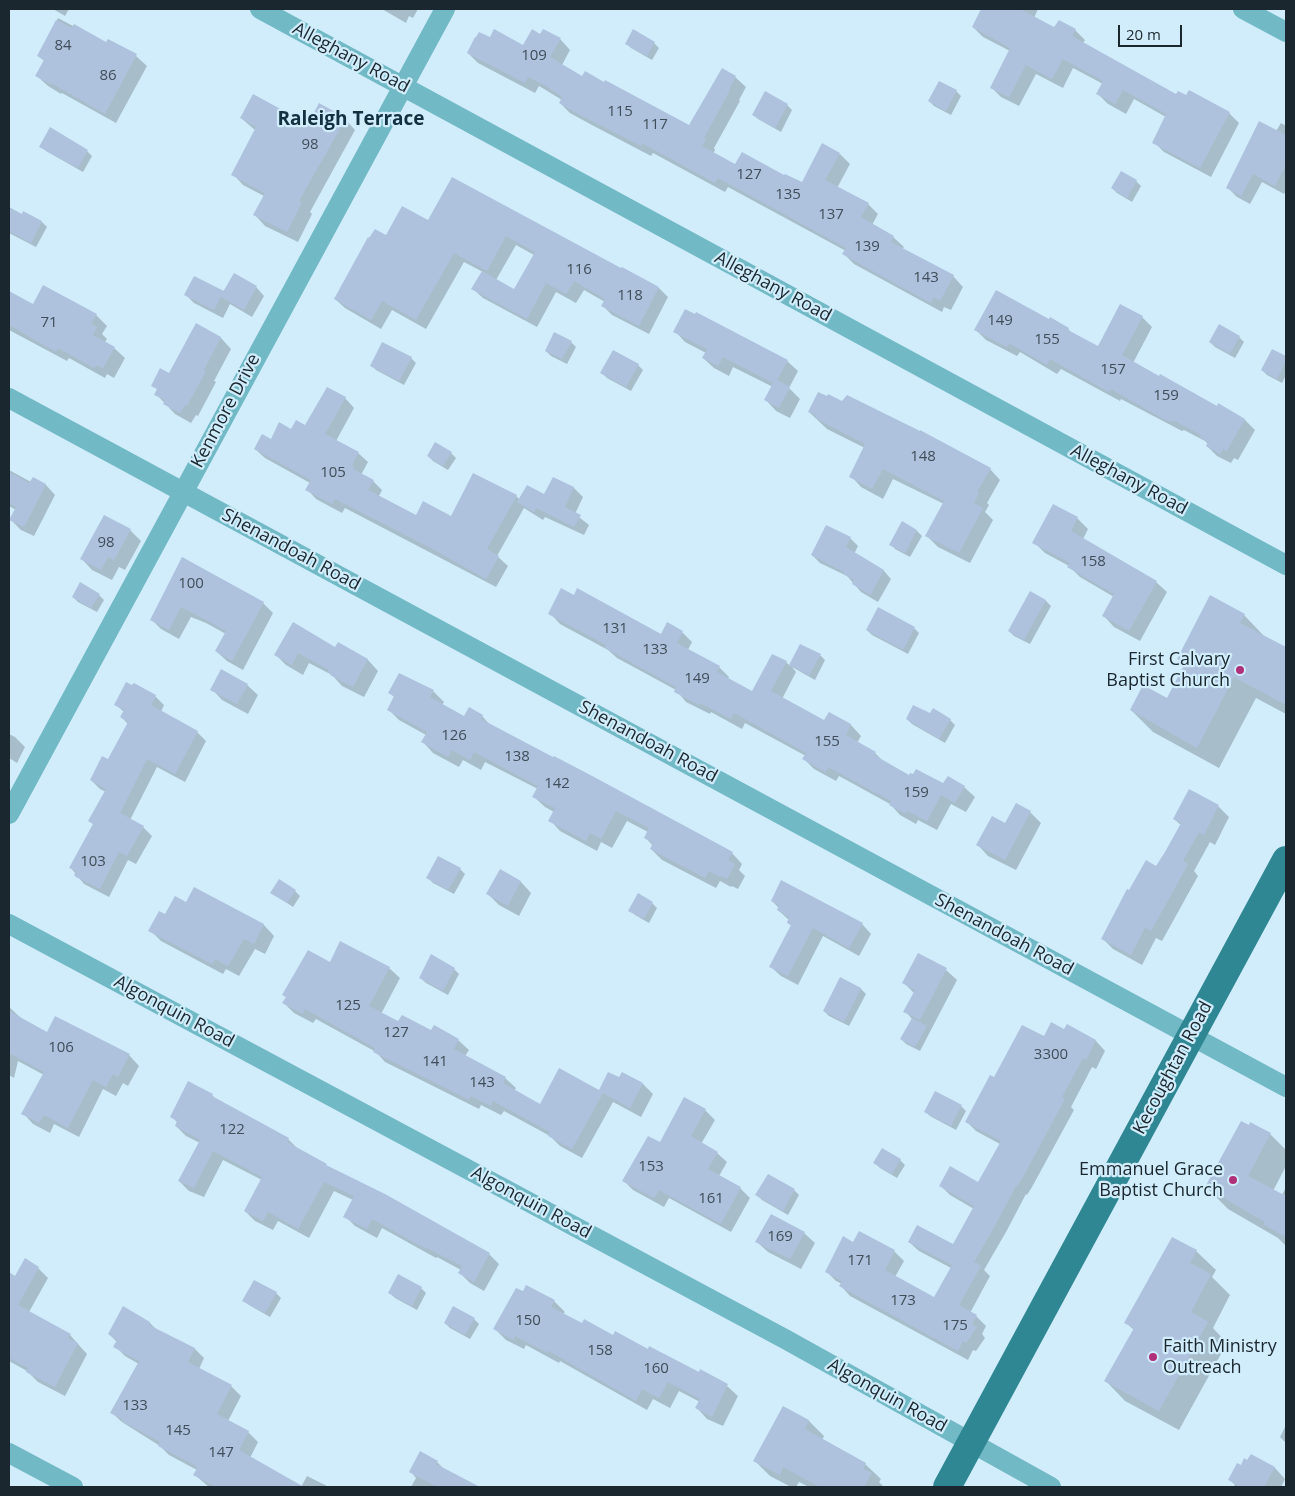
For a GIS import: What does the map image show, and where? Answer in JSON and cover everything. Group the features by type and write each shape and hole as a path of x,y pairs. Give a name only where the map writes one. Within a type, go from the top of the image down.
{"main road":[{"name":"Kecoughtan Road","path":"947,1487 1286,860"}],"street":[{"name":"Alleghany Road","path":"260,9 1286,565"},
{"name":"Kenmore Drive","path":"9,814 445,9"},
{"path":"1243,9 1286,32"},
{"name":"Shenandoah Road","path":"9,398 1286,1087"},
{"name":"Algonquin Road","path":"9,924 776,1334 1051,1487"},
{"path":"9,1453 73,1487"}],"building":[{"path":"981,9 1020,9 1054,27 1059,20 1076,29 1072,36 1176,94 1178,91 1186,95 1189,90 1230,112 1200,168 1152,143 1166,114 1123,90 1115,104 1096,94 1103,81 1063,59 1052,79 1026,65 1009,97 990,88 1010,48 972,27"},
{"path":"56,20 72,28 74,24 106,42 108,39 137,54 105,114 35,76 44,60 37,56"},
{"path":"494,29 523,45 532,29 540,34 543,29 561,38 550,57 582,76 585,71 604,82 605,80 689,125 722,68 736,76 704,138 706,139 702,146 735,164 742,152 784,175 802,182 822,143 840,153 825,180 869,203 861,217 894,236 891,242 954,275 940,301 934,297 931,303 842,254 846,248 718,178 715,183 642,143 641,146 578,114 559,103 562,97 546,86 528,77 525,83 467,53 479,32 490,37"},
{"path":"633,29 655,42 647,56 625,44"},
{"path":"939,81 957,90 946,111 928,101"},
{"path":"765,91 788,104 775,128 752,115"},
{"path":"253,94 308,124 319,103 346,118 299,201 302,202 287,232 253,215 265,193 231,175 256,127 240,118"},
{"path":"1259,121 1286,135 1286,165 1275,186 1253,174 1241,196 1226,188"},
{"path":"50,127 88,150 78,168 39,147"},
{"path":"1121,171 1137,180 1127,198 1111,188"},
{"path":"452,177 659,287 639,326 601,306 605,299 574,281 566,294 546,283 527,319 471,289 482,271 514,289 535,252 506,236 487,271 454,253 416,320 382,301 371,320 334,299 368,237 375,229 386,235 402,206 428,220"},
{"path":"9,207 22,214 23,211 42,221 31,243 9,231"},
{"path":"234,273 257,286 244,310 221,297 214,310 184,295 194,276 224,291"},
{"path":"43,285 97,314 91,324 97,327 93,335 115,347 103,368 96,365 94,368 58,348 56,352 9,325 9,291 33,304"},
{"path":"996,290 1049,319 1050,317 1069,328 1068,330 1098,346 1120,304 1143,316 1122,355 1217,406 1218,403 1245,419 1227,451 1223,449 1220,454 1206,446 1208,442 1200,437 1201,435 1173,420 1172,422 1163,419 1111,389 1109,392 1050,359 1047,365 1009,343 1007,347 974,330"},
{"path":"685,309 695,314 696,312 788,360 777,380 790,387 779,408 764,400 773,383 723,357 718,366 702,358 707,349 673,332"},
{"path":"196,323 221,337 204,370 206,371 187,406 185,405 180,413 163,404 165,400 154,395 157,389 151,386 160,368 169,373"},
{"path":"1219,324 1240,336 1230,354 1209,342"},
{"path":"554,332 572,341 562,359 545,351"},
{"path":"382,342 412,357 399,381 370,366"},
{"path":"1272,349 1286,356 1286,361 1277,379 1261,370"},
{"path":"613,350 639,364 626,387 600,373"},
{"path":"327,387 346,397 325,434 359,452 352,465 354,466 353,469 374,480 368,490 416,515 423,501 451,516 473,473 517,495 487,549 499,556 486,579 429,547 335,499 332,504 305,490 311,480 254,449 262,434 271,439 279,422 291,429 296,420 305,425"},
{"path":"818,392 827,396 828,394 842,401 847,395 920,430 991,468 977,492 979,493 974,503 983,508 959,553 925,536 944,501 883,469 872,489 849,477 865,444 815,418 816,416 808,412"},
{"path":"435,442 452,452 443,466 427,456"},
{"path":"9,472 29,483 33,477 46,484 24,527 9,520 16,507 9,503"},
{"path":"553,477 574,487 565,507 581,515 574,527 536,508 534,512 517,502 527,485 544,494"},
{"path":"1053,504 1078,517 1071,531 1157,581 1129,631 1102,616 1114,594 1067,567 1070,563 1032,543"},
{"path":"104,515 131,529 114,560 108,557 101,570 80,559"},
{"path":"902,521 917,530 905,553 889,545"},
{"path":"826,525 851,537 846,547 884,570 870,595 852,584 854,580 843,574 844,572 811,555"},
{"path":"182,557 264,602 232,661 215,651 226,631 181,607 169,630 150,620"},
{"path":"80,582 100,594 91,608 72,597"},
{"path":"561,588 574,595 577,588 661,634 667,622 683,631 677,643 720,666 717,672 752,691 772,654 787,661 771,691 824,720 829,712 851,724 846,735 876,752 874,755 909,775 910,773 913,774 916,769 943,783 948,776 965,786 955,803 941,795 927,821 907,811 906,814 889,805 891,801 828,767 826,772 802,759 806,753 734,713 731,719 674,692 676,687 605,648 606,645 548,614"},
{"path":"1030,591 1046,600 1024,640 1008,631"},
{"name":"First Calvary Baptist Church","path":"1210,595 1245,614 1240,623 1286,647 1286,705 1234,677 1197,748 1130,710 1143,685 1167,698 1185,663 1177,659"},
{"path":"878,607 915,627 903,650 866,630"},
{"path":"293,622 335,647 338,642 368,659 353,687 330,675 329,670 298,653 292,665 274,655"},
{"path":"800,644 821,654 809,675 789,665"},
{"path":"221,669 248,684 237,704 210,690"},
{"path":"399,673 434,690 430,697 464,716 469,707 483,715 481,719 733,852 728,860 735,864 727,879 709,871 705,878 650,849 653,843 644,838 649,828 616,811 601,839 590,833 586,841 548,821 555,808 532,797 538,786 474,752 470,760 452,750 448,757 421,742 427,732 387,710 394,696 388,693"},
{"path":"126,682 132,685 134,683 156,695 151,705 198,731 175,774 147,759 120,813 144,826 127,856 119,852 100,889 76,877 74,875 76,871 69,868 93,824 88,821 106,789 90,780 102,756 108,759 128,722 120,717 124,710 114,705"},
{"path":"913,705 930,713 933,708 951,719 939,739 906,719"},
{"path":"1189,789 1219,805 1204,835 1199,832 1183,861 1188,864 1151,931 1145,928 1131,955 1101,939 1127,889 1129,890 1146,860 1156,866 1165,852 1181,823 1173,819"},
{"path":"1016,803 1031,811 1005,860 976,845 992,816 1005,823"},
{"path":"438,856 461,868 448,890 426,878"},
{"path":"500,869 521,881 508,906 486,894"},
{"path":"279,879 296,890 287,903 270,893"},
{"path":"781,880 863,923 849,948 813,928 788,976 769,967 791,925 787,923 789,917 777,910 779,905 771,901"},
{"path":"194,887 264,924 254,944 244,939 228,966 215,959 212,964 148,931 159,911 165,914 175,896 186,902"},
{"path":"638,893 653,902 644,919 628,911"},
{"path":"340,941 390,967 369,1006 398,1021 402,1015 431,1030 434,1025 459,1039 454,1049 506,1077 503,1083 540,1104 559,1068 599,1090 608,1072 619,1077 622,1072 643,1083 630,1108 603,1093 572,1149 548,1136 550,1132 493,1101 491,1106 471,1096 469,1100 373,1052 375,1048 305,1009 303,1014 282,1003 286,997 282,995 308,950 330,962"},
{"path":"918,953 947,968 920,1020 903,1012 915,990 902,983"},
{"path":"431,954 455,968 443,991 419,978"},
{"path":"840,977 861,988 844,1022 823,1011"},
{"path":"9,1011 47,1032 55,1016 130,1054 118,1077 113,1074 106,1087 93,1080 68,1128 44,1115 39,1123 21,1114 44,1072 9,1053"},
{"path":"912,1018 927,1026 915,1047 900,1039"},
{"path":"1051,1022 1064,1029 1067,1024 1096,1040 1086,1060 1083,1058 1062,1097 1065,1099 974,1262 981,1266 959,1305 977,1315 972,1325 977,1327 966,1343 963,1341 958,1351 839,1286 842,1281 825,1272 843,1236 853,1242 859,1231 895,1250 885,1270 934,1297 952,1265 908,1242 917,1225 953,1244 974,1206 939,1186 950,1166 978,1182 1001,1141 965,1122 990,1075 994,1077 1022,1025 1044,1036"},
{"path":"188,1081 289,1138 287,1142 326,1165 385,1194 490,1253 474,1282 458,1273 462,1266 426,1249 372,1219 367,1229 343,1217 354,1196 324,1182 298,1229 268,1212 263,1221 244,1211 262,1177 213,1151 194,1188 178,1181 200,1140 175,1126 177,1121 170,1117"},
{"path":"935,1091 962,1105 951,1126 924,1112"},
{"path":"684,1097 706,1109 691,1136 718,1152 708,1169 741,1187 721,1224 659,1190 654,1198 622,1181 648,1136 660,1142"},
{"name":"Emmanuel Grace Baptist Church","path":"1241,1121 1249,1125 1250,1122 1271,1133 1248,1176 1286,1196 1286,1237 1264,1225 1265,1222 1205,1187"},
{"path":"882,1148 901,1159 892,1174 873,1163"},
{"path":"768,1174 795,1189 783,1211 755,1195"},
{"path":"771,1214 805,1232 790,1259 755,1242"},
{"name":"Faith Ministry Outreach","path":"1172,1237 1197,1250 1190,1263 1211,1274 1191,1312 1208,1322 1159,1411 1104,1381 1134,1328 1124,1323"},
{"path":"25,1258 39,1267 18,1305 71,1334 68,1338 78,1343 55,1387 26,1372 28,1368 9,1358 9,1272 15,1276"},
{"path":"398,1274 422,1287 412,1306 388,1293"},
{"path":"254,1280 277,1292 265,1313 242,1301"},
{"path":"526,1285 555,1300 551,1307 582,1323 584,1319 613,1335 615,1331 648,1349 649,1346 699,1372 700,1369 728,1384 712,1417 695,1408 700,1399 668,1382 659,1398 642,1389 636,1401 549,1351 548,1353 515,1336 513,1340 493,1329 516,1288 523,1291"},
{"path":"123,1306 150,1322 149,1325 195,1348 188,1362 232,1385 217,1414 249,1431 239,1450 304,1487 216,1487 193,1475 198,1467 158,1446 160,1442 110,1413 139,1361 113,1347 117,1340 108,1334"},
{"path":"453,1306 475,1318 465,1335 444,1323"},
{"path":"783,1406 809,1420 805,1429 866,1463 863,1469 872,1473 864,1487 820,1487 783,1467 780,1475 753,1461"},
{"path":"420,1451 438,1461 436,1464 480,1487 437,1487 409,1472"},
{"path":"1251,1454 1275,1467 1264,1487 1241,1487 1228,1480 1237,1463 1241,1465 1244,1458 1247,1460"}],"place":[{"name":"First Calvary Baptist Church","path":"1240,670"},
{"name":"Emmanuel Grace Baptist Church","path":"1233,1180"},
{"name":"Faith Ministry Outreach","path":"1153,1357"}],"district":[{"name":"Raleigh Terrace","path":"351,120"}]}
